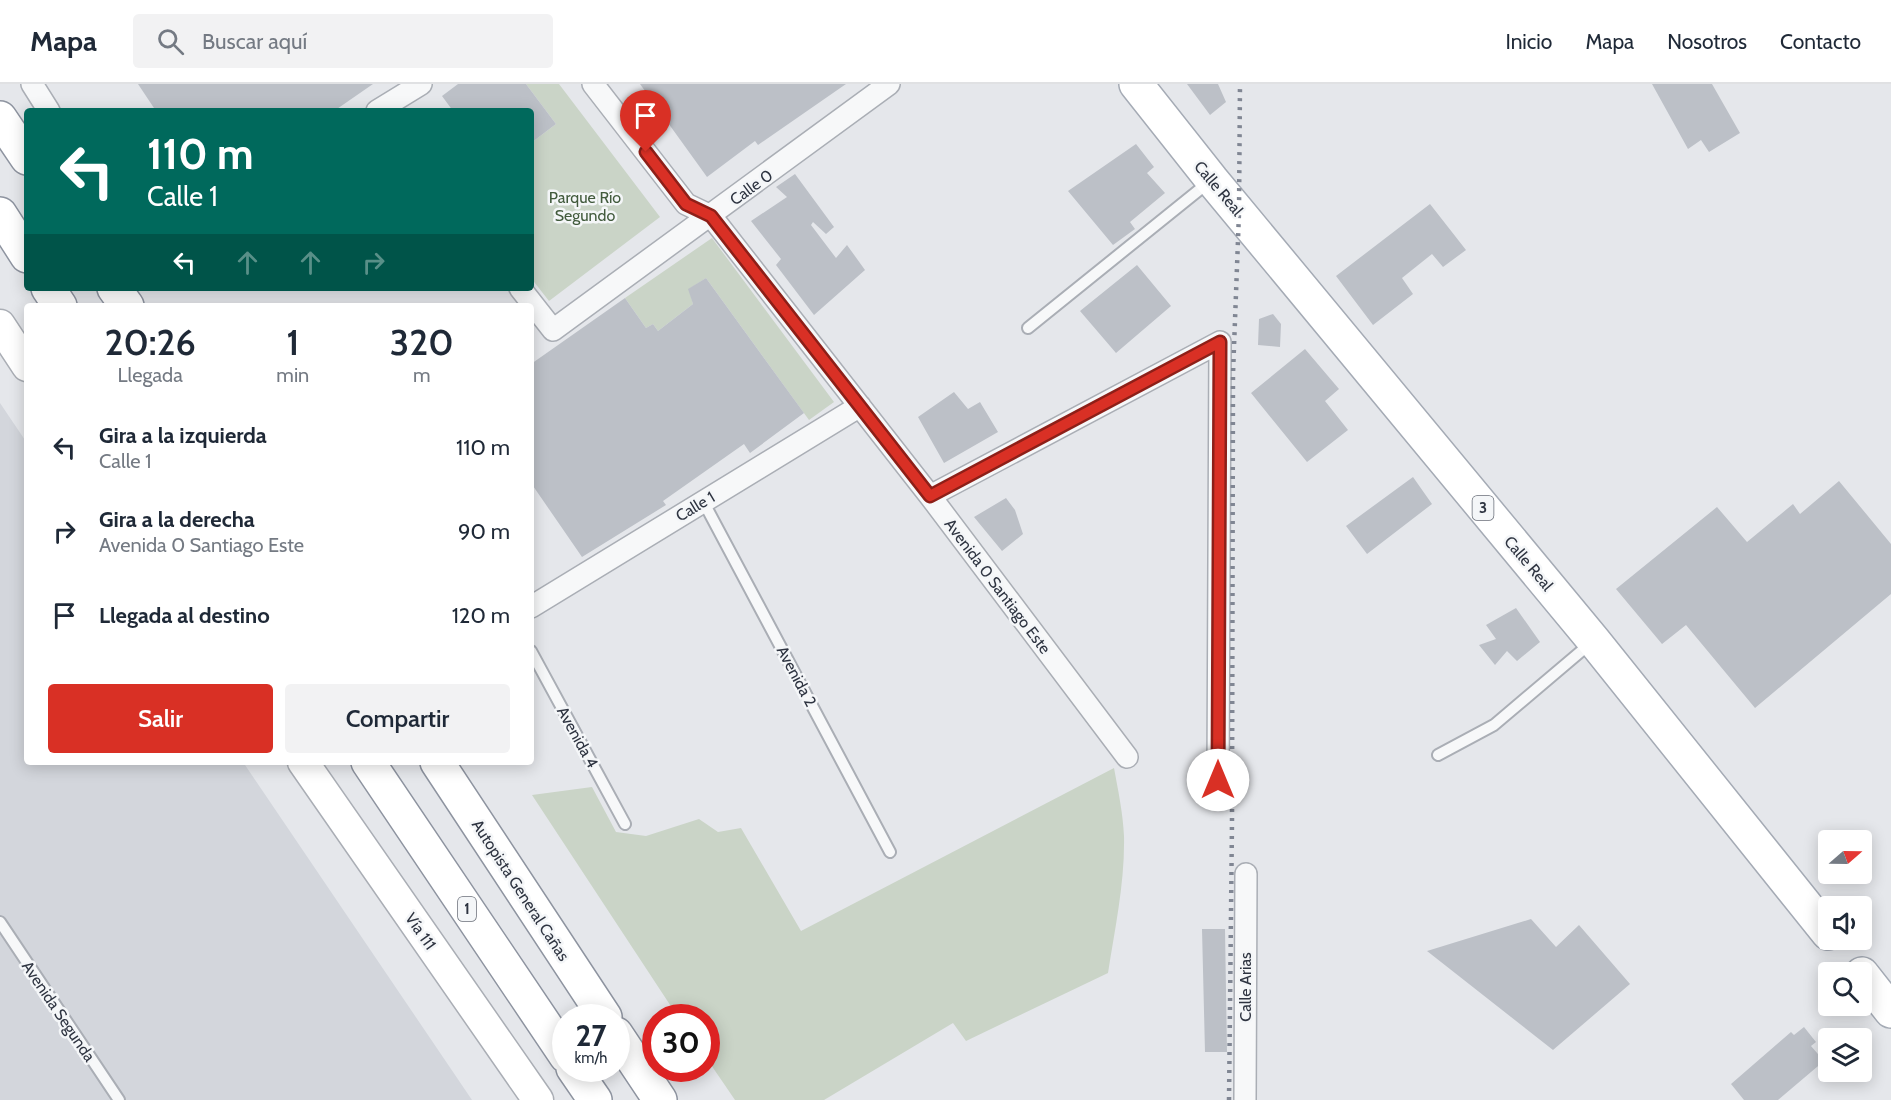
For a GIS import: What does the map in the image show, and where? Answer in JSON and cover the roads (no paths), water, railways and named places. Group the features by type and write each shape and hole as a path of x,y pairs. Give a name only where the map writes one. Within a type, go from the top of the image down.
{"main road":[{"name":"Calle Real","path":"1136,84 1212,180 1594,641 1818,921"},
{"path":"0,118 24,154"},
{"path":"0,214 24,251"},
{"path":"0,325 24,361"},
{"name":"Vía 111","path":"305,765 538,1100"},
{"name":"1","path":"370,765 552,1035"},
{"name":"Autopista General Cañas","path":"439,765 596,1004"},
{"path":"1842,950 1852,962"},
{"path":"1872,987 1891,1011"},
{"path":"630,1055 660,1100"},
{"path":"583,1082 595,1100"}],"street":[{"path":"32,84 47,108"},
{"path":"384,108 421,84"},
{"name":"Avenida 0 Santiago Este","path":"594,84 686,204 711,216 930,496 1127,757"},
{"name":"Calle 0","path":"534,306 553,330 889,84"},
{"name":"Calle 0","path":"522,291 532,303"},
{"path":"930,496 1220,342 1218,780"},
{"name":"Calle 1","path":"534,604 860,406"},
{"name":"Calle Arias","path":"1245,1100 1246,874"}],"lane":[{"path":"1028,328 1212,180"},
{"name":"Avenida 2","path":"703,501 890,852"},
{"path":"1438,755 1494,725 1594,641"},
{"name":"Avenida 4","path":"534,657 625,824"},
{"name":"Avenida Segunda","path":"0,922 119,1100"}],"railway":[{"path":"1229,1100 1233,374 1239,213 1240,84"}],"park label":[{"name":"Parque Río Segundo","path":"585,206"}]}
